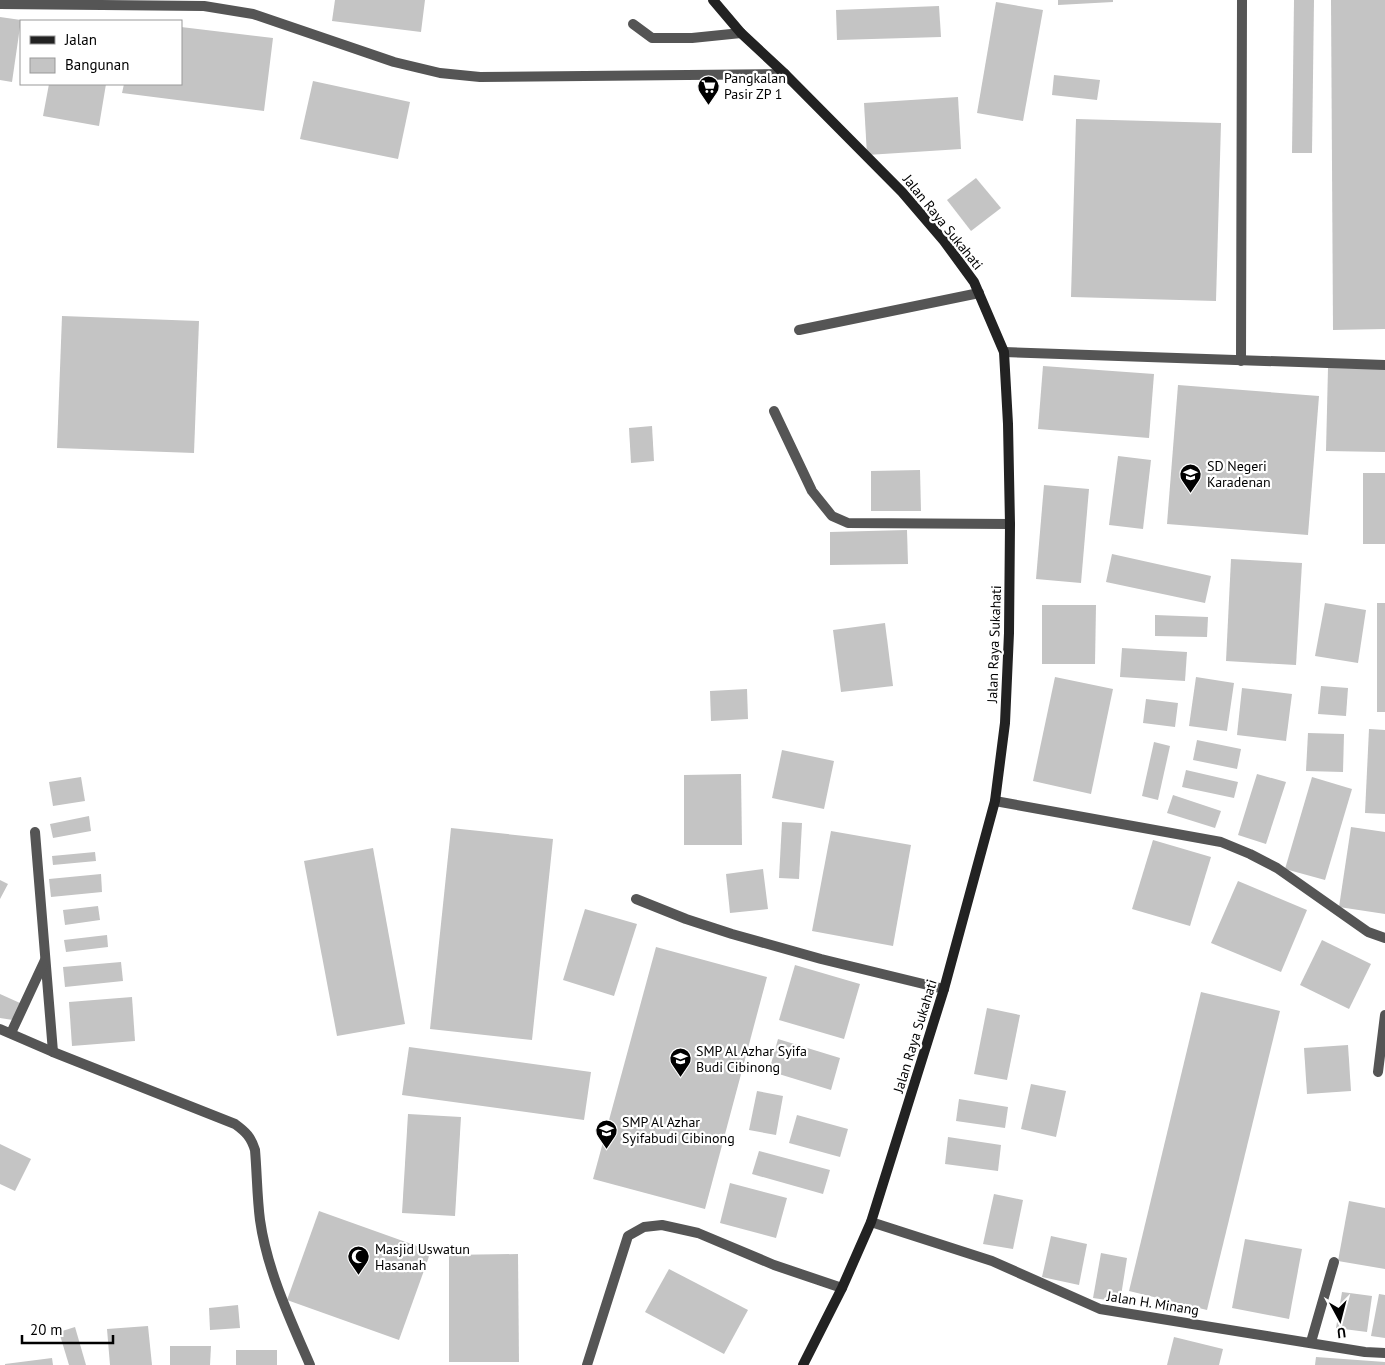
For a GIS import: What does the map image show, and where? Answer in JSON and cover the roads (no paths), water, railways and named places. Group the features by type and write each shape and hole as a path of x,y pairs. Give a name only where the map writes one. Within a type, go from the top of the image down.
{"main road":[{"name":"Jalan Raya Sukahati","path":"713,0 741,33 785,74 902,192 944,241 974,282 1004,352 1010,524 1009,633 1005,723 995,801 944,989 871,1222 842,1288 803,1365"}],"street":[{"path":"1241,361 1242,0"},
{"path":"0,4 65,2 204,6 253,14 394,62 440,73 480,77 785,74"},
{"path":"634,24 652,38 692,38 741,33"},
{"path":"799,330 979,293"},
{"path":"1004,352 1385,365"},
{"path":"774,411 812,491 832,516 848,523 1010,524"},
{"path":"995,801 1221,842 1277,868 1368,932 1385,938"},
{"path":"35,832 53,1052"},
{"path":"636,899 686,919 732,934 820,959 944,989"},
{"path":"11,1033 45,959"},
{"path":"1378,1072 1385,1015"},
{"path":"0,1029 235,1124 249,1136 255,1150 260,1220 268,1256 286,1308 310,1365"},
{"name":"Jalan H. Minang","path":"871,1222 992,1261 1100,1309 1365,1352 1385,1353"},
{"path":"587,1365 628,1236 644,1227 662,1225 698,1233 774,1265 842,1288"},
{"path":"1311,1342 1334,1262"}],"place":[{"name":"Pangkalan Pasir ZP 1","path":"708,105"},
{"name":"SD Negeri Karadenan","path":"1191,493"},
{"name":"SMP Al Azhar Syifa Budi Cibinong","path":"680,1078"},
{"name":"SMP Al Azhar Syifabudi Cibinong","path":"606,1149"},
{"name":"Masjid Uswatun Hasanah","path":"359,1276"}]}
